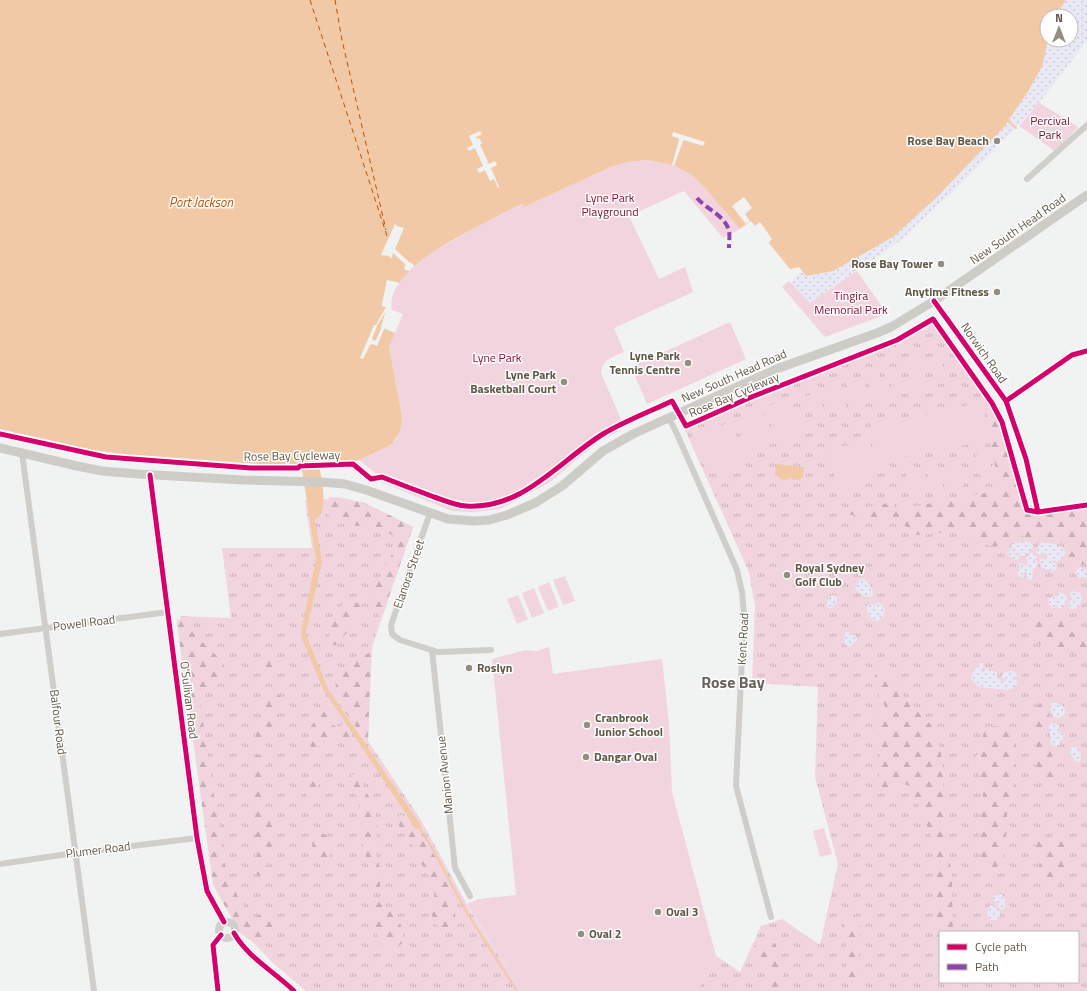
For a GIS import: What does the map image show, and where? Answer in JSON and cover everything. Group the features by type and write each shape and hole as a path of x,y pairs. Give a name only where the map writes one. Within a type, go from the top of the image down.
{"main road":[{"name":"New South Head Road","path":"0,448 102,470 150,475 345,484 448,519 474,521 489,520 522,509 549,495 562,486 603,451 633,434 779,368 877,333 904,321 1087,195"},
{"name":"O'Sullivan Road","path":"150,475 197,838 207,891 224,922"},
{"path":"234,933 228,938 220,935 219,928 224,922 229,922 232,924 235,928 234,933 240,943 294,991"}],"street":[{"path":"1027,179 1087,125"},
{"name":"Norwich Road","path":"934,301 1006,401 1026,460 1038,512 1087,505"},
{"path":"1006,401 1072,355 1087,351"},
{"name":"Kent Road","path":"669,418 735,564 742,592 744,614 736,786 771,917"},
{"name":"Balfour Road","path":"22,453 94,991"},
{"name":"Elanora Street","path":"430,513 391,625 392,634 400,640 432,650"},
{"name":"Powell Road","path":"0,634 168,612"},
{"path":"432,650 444,652 491,650"},
{"name":"Manion Avenue","path":"432,650 456,868 470,896"},
{"name":"Plumer Road","path":"0,864 197,838"},
{"path":"218,991 213,945 220,935"}],"green space":[{"name":"Percival Park","path":"1038,102 1078,127 1055,151 1019,126 1034,109"},
{"name":"Lyne Park","path":"647,160 673,165 692,175 740,229 723,238 684,191 629,216 659,279 685,267 693,292 614,328 624,352 609,359 602,368 601,373 623,424 621,430 599,441 549,483 500,509 472,512 452,511 381,482 378,475 359,460 387,447 396,440 401,428 402,416 389,347 403,314 392,310 391,303 396,288 405,274 426,255 511,209 522,204 524,207 613,166 628,162"},
{"name":"Tingira Memorial Park","path":"857,271 887,314 825,337 782,287 789,281 810,303"},
{"name":"Lyne Park Tennis Centre","path":"730,322 746,359 647,404 631,367"},
{"name":"Royal Sydney Golf Club","path":"933,323 991,404 1000,408 1005,421 1028,506 1035,504 1035,514 1087,507 1087,991 694,991 700,986 716,956 740,972 761,926 782,919 820,945 838,864 815,777 818,687 752,683 755,606 749,572 685,430 756,397 890,346 927,328"},
{"path":"941,356 947,382 935,385 929,360"},
{"path":"920,362 927,387 915,391 908,365"},
{"path":"899,367 906,393 894,396 887,370"},
{"path":"879,372 885,398 873,401 867,375"},
{"path":"858,378 865,403 853,406 846,381"},
{"path":"836,383 847,408 835,413 825,388"},
{"path":"816,392 827,416 815,421 805,397"},
{"path":"790,397 804,430 778,441 764,408"},
{"path":"983,402 990,440 974,443 971,442 969,444 955,447 952,445 950,448 936,451 934,449 932,451 917,454 915,453 913,455 899,458 896,456 895,459 881,462 878,460 871,426 872,423 890,422 891,420 906,417 909,419 910,417 924,414 927,415 928,413 944,410 946,411 947,409 962,406 964,407 966,405"},
{"path":"991,404 1000,408 1005,421 1028,506 1035,504 1035,514 1087,507 1087,563 1075,566 1066,563 1064,561 1067,548 1060,542 1050,540 1030,542 1022,535 995,547 984,544 973,535 964,531 917,535 909,528 897,522 872,517 861,518 846,513 846,511 893,502 896,510 1000,490 983,406"},
{"path":"761,409 776,442 749,453 735,420"},
{"path":"730,422 747,458 711,474 694,438"},
{"path":"870,441 877,481 837,489 829,449"},
{"path":"988,451 993,477 981,480 976,454"},
{"path":"958,460 964,486 951,488 946,462"},
{"path":"938,464 943,490 931,492 926,467"},
{"path":"917,468 922,494 910,497 905,471"},
{"path":"329,497 362,503 413,527 381,619 375,608 374,597 376,586 392,554 394,545 393,537 388,532 379,529 336,521 329,516 327,504"},
{"path":"325,499 363,502 413,527 372,647 368,741 421,820 470,910 521,991 306,991 273,963 247,936 218,889 180,616 231,618 222,548 312,548 305,500"},
{"path":"565,576 575,601 563,605 553,580"},
{"path":"549,582 559,607 548,611 538,587"},
{"path":"534,588 544,613 532,618 522,593"},
{"path":"518,595 528,619 517,624 507,599"},
{"path":"354,600 361,608 358,620 336,645 331,645 328,641 338,609 348,601"},
{"path":"1035,614 1042,614 1057,620 1069,619 1082,630 1087,627 1087,650 1057,655 1042,646 1032,637 1028,628 1031,619"},
{"path":"182,619 189,622 201,641 216,655 221,662 225,678 219,683 200,693 200,702 224,862 239,900 252,918 265,912 273,912 277,917 277,928 253,941 240,933 213,885 177,624 177,620"},
{"path":"549,647 553,674 662,659 669,723 672,792 716,956 700,986 694,991 521,991 467,904 478,899 516,895 492,659 525,650 536,651"},
{"path":"265,652 273,652 278,658 277,666 273,671 265,670 263,666 262,659"},
{"path":"371,652 368,741 355,726 342,706 337,695 336,685 338,675 345,667"},
{"path":"881,672 887,673 906,700 931,725 941,752 948,848 952,878 953,931 939,931 939,953 936,943 935,911 937,888 933,840 910,786 904,784 891,789 882,788 878,781 880,771 880,750 875,723 878,711 888,713 879,695 875,675"},
{"path":"264,688 276,689 279,694 281,704 278,714 263,740 256,736 260,725 262,691"},
{"path":"1042,701 1046,701 1050,707 1045,727 1056,773 1055,780 1050,785 1041,786 1035,762 1034,730 1036,711"},
{"path":"331,708 336,715 336,718 332,723 333,725 337,728 344,724 347,725 352,734 351,737 338,739 315,748 311,747 309,742 309,733 312,725 317,718"},
{"path":"989,726 1001,727 1013,733 1016,747 1014,783 1007,812 1005,850 999,865 994,869 986,869 982,862 980,835 984,785 976,767 976,756 983,751 981,742 985,729"},
{"path":"255,755 263,756 267,765 262,799 260,801 255,801 253,798 251,757"},
{"path":"352,775 358,775 374,807 377,831 376,852 380,869 380,890 376,889 372,885 371,874 363,847 361,812 351,779"},
{"path":"308,777 315,779 318,783 318,793 313,797 307,797 303,787 303,780"},
{"path":"258,810 268,810 273,823 273,832 271,851 265,875 258,876 256,865 258,848 253,830 253,814"},
{"path":"401,815 413,825 432,851 448,883 453,898 455,913 453,925 446,930 435,923 431,904 434,898 434,887 411,843 398,824 397,817"},
{"path":"824,828 832,854 820,857 813,831"},
{"path":"322,833 328,839 330,848 329,857 324,864 317,863 312,846 313,837"},
{"path":"1042,836 1060,839 1065,844 1066,864 1064,877 1057,886 1045,886 1040,881 1036,873 1040,863 1033,850 1037,840"},
{"path":"376,900 389,910 394,911 400,922 403,942 399,946 389,950 383,949 378,938 373,908 373,902"},
{"path":"856,916 860,921 861,926 858,939 860,986 859,991 850,991 847,978 845,952 846,941 840,932 846,921"},
{"path":"757,942 775,943 784,978 785,991 770,991 769,970 766,963 754,953 754,947"}],"sand":[{"name":"Rose Bay Beach","path":"1066,0 1087,0 1087,41 1034,109 949,196 947,196 900,241 810,303 792,284 794,278 802,271 806,276 833,271 893,237 936,198 1004,127 1027,93 1042,67 1046,48 1079,48 1079,8 1060,8"},
{"path":"1025,541 1033,545 1032,549 1024,557 1014,552 1014,554 1019,556 1019,558 1014,560 1007,554 1013,548 1010,545"},
{"path":"1041,543 1057,545 1065,550 1063,557 1057,562 1052,560 1052,563 1057,565 1056,570 1051,571 1041,567 1040,560 1042,558 1045,560 1047,556 1045,553 1040,555 1036,552"},
{"path":"1032,552 1037,558 1033,561 1037,561 1038,566 1033,569 1032,579 1028,580 1026,578 1027,572 1024,572 1025,576 1022,578 1019,576 1017,570 1021,568 1018,564 1022,563 1025,566 1028,564 1026,557"},
{"path":"1082,567 1083,570 1087,569 1087,578 1086,576 1084,578 1079,578 1075,574 1078,568"},
{"path":"862,579 871,587 873,594 871,597 863,595 855,589 859,580"},
{"path":"1073,591 1080,593 1082,599 1080,605 1073,609 1068,607 1070,601 1073,599 1070,597 1070,593"},
{"path":"1059,592 1067,596 1066,603 1062,608 1058,608 1056,604 1055,608 1053,608 1048,602 1049,599 1055,595 1056,598 1058,596 1057,593"},
{"path":"834,595 837,597 837,603 833,605 833,608 828,608 826,602 830,596"},
{"path":"872,603 874,607 876,603 880,603 885,610 884,617 879,615 880,620 875,621 868,614 867,605"},
{"path":"846,632 850,632 850,635 855,635 857,638 857,640 850,647 846,646 845,643 844,637"},
{"path":"980,663 984,666 982,673 988,668 997,673 998,679 1005,682 1006,680 1001,677 1003,673 1012,671 1015,672 1017,676 1011,679 1016,680 1018,683 1015,687 1008,690 979,687 971,679 973,672"},
{"path":"1051,703 1059,704 1065,708 1065,713 1060,718 1055,718 1052,714"},
{"path":"1052,723 1059,725 1058,734 1061,732 1063,734 1063,739 1060,741 1059,740 1060,744 1057,747 1051,744 1049,726"},
{"path":"1074,746 1077,747 1081,755 1079,762 1075,761 1070,755 1070,748"},
{"path":"1001,894 1005,900 1006,906 1003,910 1001,910 998,906 999,904 993,899 993,896"},
{"path":"991,905 994,905 1000,912 999,917 996,920 991,920 987,914 988,908"}],"water":[{"name":"Port Jackson","path":"0,0 1066,0 1060,8 1039,8 1039,48 1046,48 1042,67 1027,93 1004,127 936,198 893,237 833,271 806,276 799,267 790,269 751,221 740,229 692,175 673,165 647,160 628,162 613,166 524,207 522,204 511,209 434,251 412,268 399,283 387,280 382,306 387,307 381,327 395,333 389,347 402,416 401,428 392,444 359,460 348,463 319,464 323,486 323,503 320,516 315,519 322,562 306,632 328,689 422,827 416,829 323,689 302,639 301,632 316,560 301,464 260,464 123,454 93,450 0,429"},
{"path":"776,464 804,467 803,478 801,478 800,481 797,479 793,480 792,478 785,480 780,479 778,476 775,476"}],"pier":[{"path":"480,131 482,134 476,137 477,139 479,138 482,143 480,145 489,164 495,161 497,165 491,168 499,187 498,188 494,179 490,181 485,170 479,173 477,169 483,166 475,148 469,151 467,148 473,145 469,136"},
{"path":"673,132 705,142 703,146 684,140 674,166 672,165 679,140 678,138 672,136"},
{"path":"744,197 752,208 745,214 750,221 746,224 732,206"},
{"path":"760,222 772,239 768,243 755,226"},
{"path":"395,224 404,228 395,249 413,264 414,266 409,271 405,270 404,267 406,265 393,253 391,259 389,256 381,255"},
{"path":"387,280 399,283 389,282 384,305 388,306 389,308 377,326 372,339 374,341 376,340 386,317 385,327 377,346 372,344 370,345 363,359 360,358 374,325 376,325 386,307 382,306"}],"waterway":[{"path":"1007,120 1016,128"},
{"path":"418,826 431,846 467,913 517,991"}],"ferry route":[{"path":"310,0 388,239"},
{"path":"335,0 342,40 386,230"}],"marked path":[{"path":"697,198 724,221 729,233 729,248"}],"cycle path":[{"path":"934,301 1006,401 1026,459 1038,512"},
{"name":"Rose Bay Cycleway","path":"0,434 106,457 251,468 298,468 300,466 353,464 371,479 382,477 457,505 486,505 505,500 523,492 611,429 672,401 686,426 749,398 897,340 933,319 992,403 1002,422 1027,510 1038,512 1087,505"},
{"path":"1006,401 1072,355 1087,351"},
{"path":"150,475 197,838 207,891 224,922"},
{"path":"234,933 254,957 294,991"},
{"path":"218,991 213,945 221,935"}],"place":[{"name":"Rose Bay Beach","path":"997,141"},
{"name":"Rose Bay Tower","path":"941,264"},
{"name":"Anytime Fitness","path":"997,292"},
{"name":"Lyne Park Tennis Centre","path":"688,363"},
{"name":"Lyne Park Basketball Court","path":"564,382"},
{"name":"Royal Sydney Golf Club","path":"787,575"},
{"name":"Roslyn","path":"469,668"},
{"name":"Cranbrook Junior School","path":"587,725"},
{"name":"Dangar Oval","path":"586,757"},
{"name":"Oval 3","path":"658,912"},
{"name":"Oval 2","path":"581,934"}],"district":[{"name":"Rose Bay","path":"733,682"}],"park label":[{"name":"Lyne Park Playground","path":"610,205"}]}
